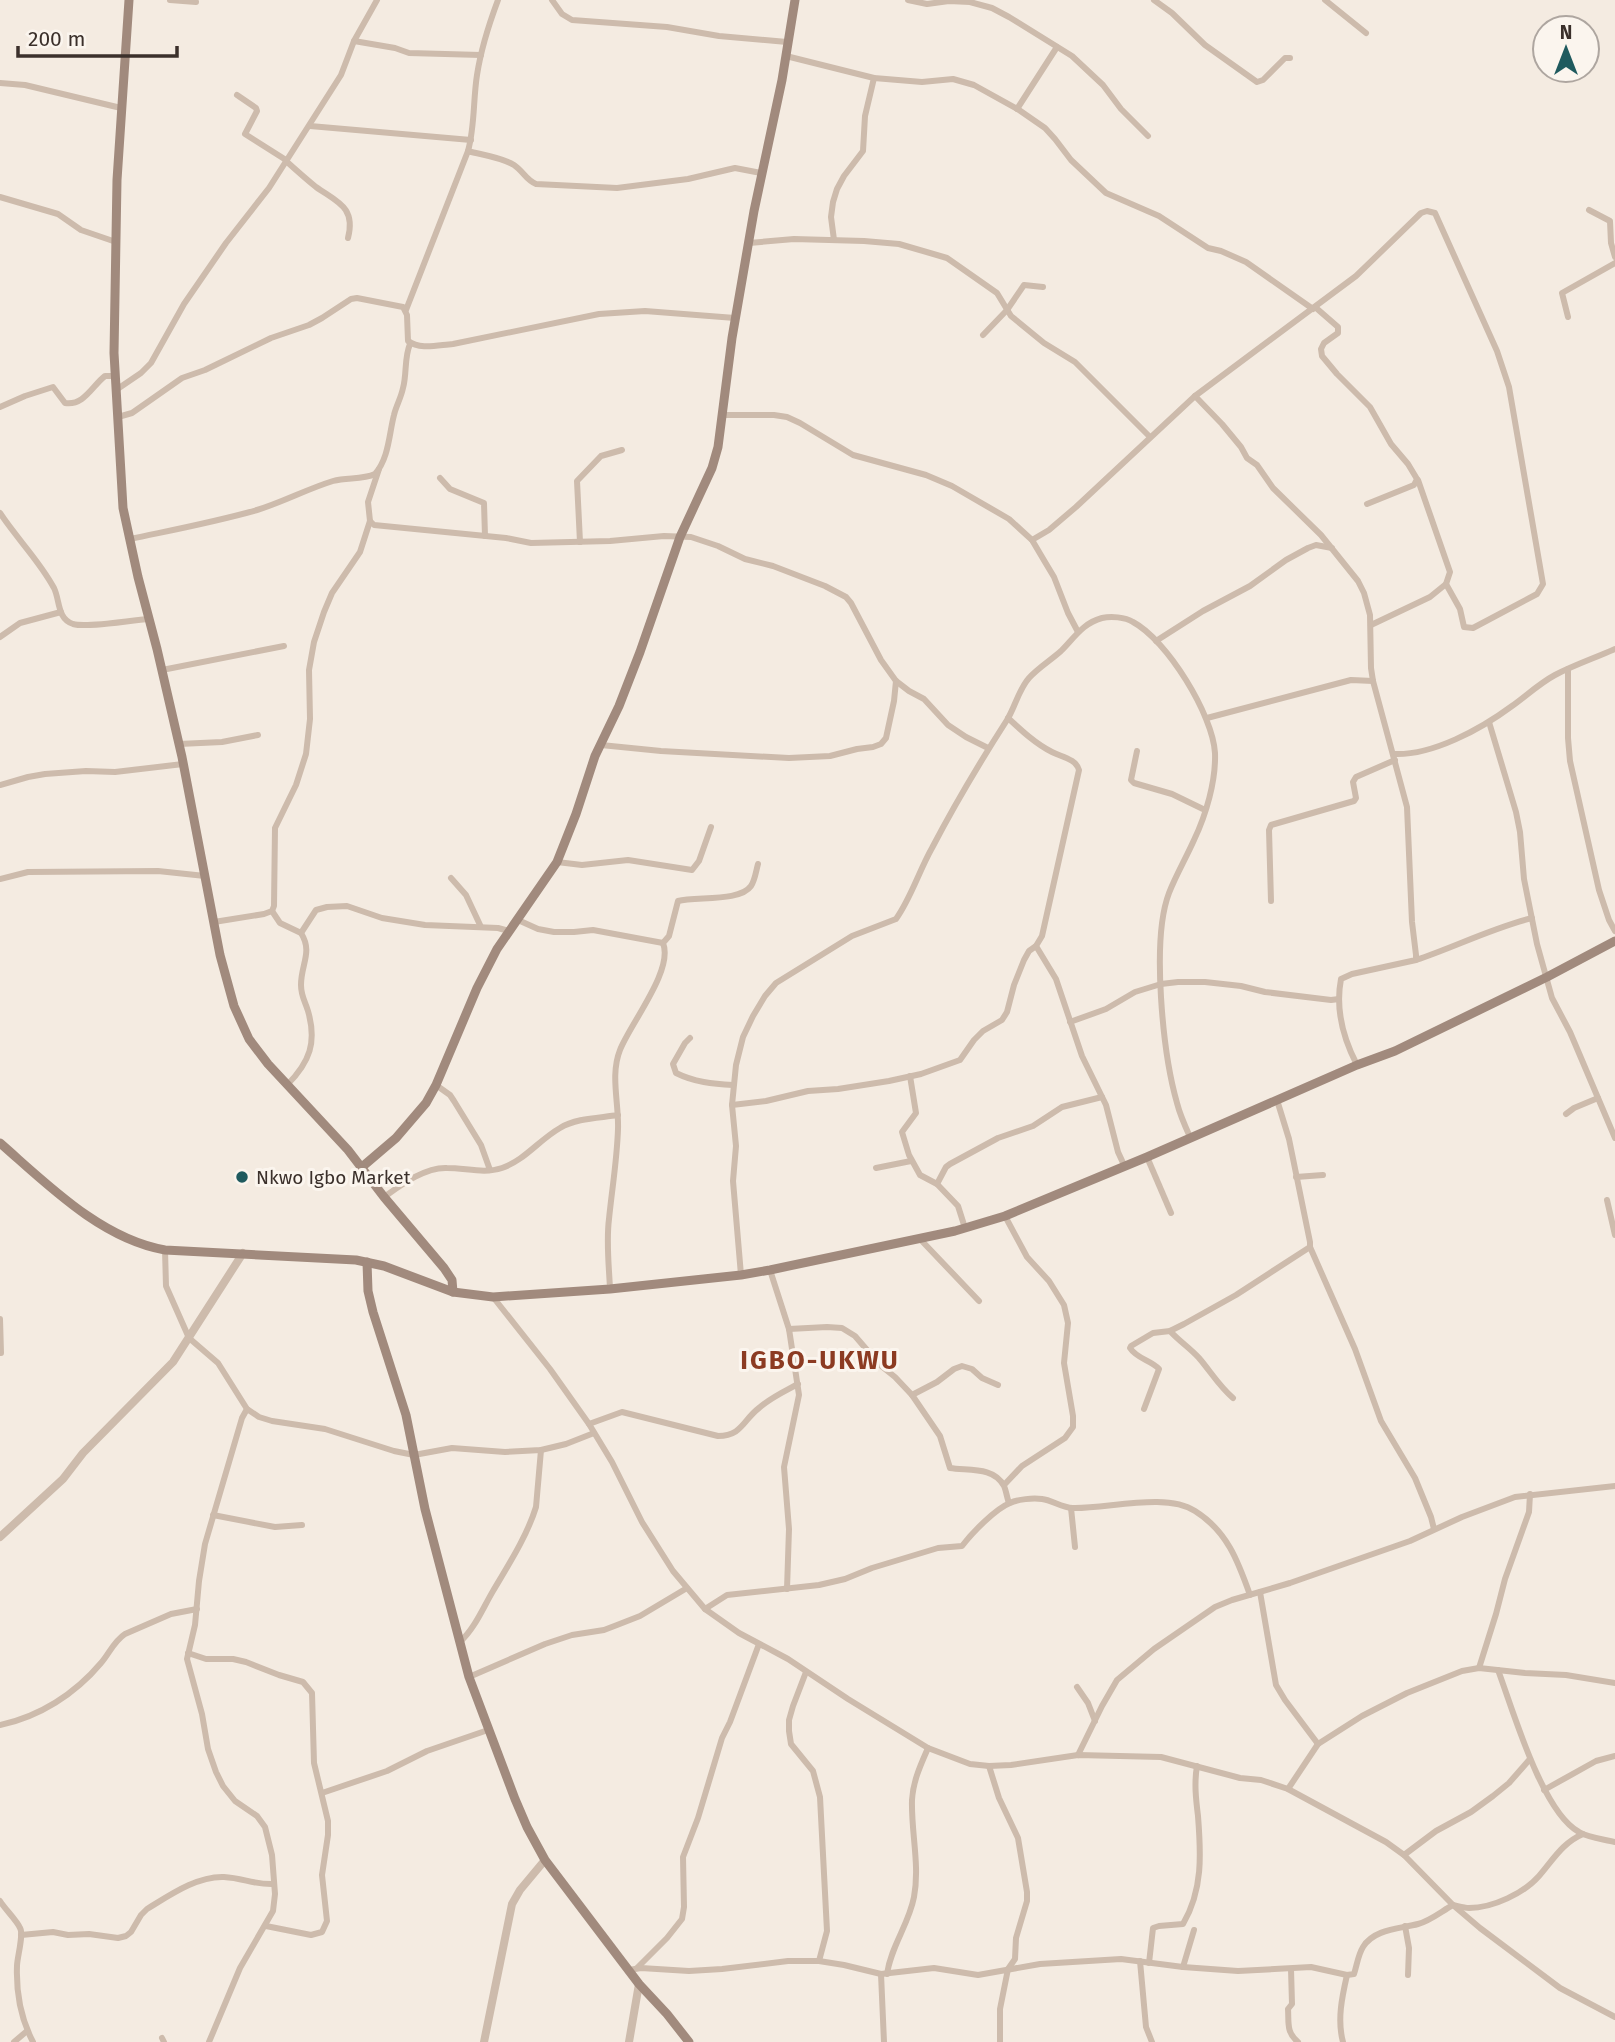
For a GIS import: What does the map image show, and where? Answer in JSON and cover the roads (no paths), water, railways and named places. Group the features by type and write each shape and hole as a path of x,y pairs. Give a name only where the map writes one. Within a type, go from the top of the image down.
{"main road":[{"path":"128,0 116,242 115,376 123,508 179,744 220,955 234,1006 249,1039 362,1167 446,1271 452,1280 453,1292"},
{"path":"362,1167 412,1121 436,1085 485,970 557,862 587,779 640,652 680,537 716,457 735,318 795,0"},
{"path":"0,1143 102,1226 130,1241 164,1250 324,1257 368,1262 453,1292 493,1297 610,1289 741,1275 920,1239 1005,1216 1395,1051 1615,942"},
{"path":"368,1262 367,1283 373,1312 406,1415 431,1532 469,1677 527,1827 545,1860 633,1969 639,1984 689,2042"},
{"path":"442,1288 446,1271"}],"street":[{"path":"170,0 197,2"},
{"path":"116,390 152,363 184,304 226,243 269,188 310,126 341,75 354,41 377,0"},
{"path":"214,922 264,914 272,911 274,906 275,828 296,785 306,754 310,719 309,670 314,642 327,603 360,552 370,521 368,502 404,387 410,344 406,310 468,151 481,55 498,0"},
{"path":"552,0 562,14 572,20 667,27 719,36 787,42"},
{"path":"908,0 927,4 959,1 992,8 1072,56 1103,85 1121,109 1148,136"},
{"path":"1154,0 1172,13 1205,45 1257,82 1263,80 1285,58 1290,58"},
{"path":"1325,0 1366,33"},
{"path":"354,41 409,53 481,55"},
{"path":"1017,109 1057,47"},
{"path":"786,56 874,78 922,82 953,79 965,81 1017,109 1045,128 1071,160 1106,193 1159,216 1208,248 1246,262 1338,327 1338,333 1324,343 1322,356 1370,407 1417,479 1450,572 1446,584 1430,597 1371,625"},
{"path":"834,240 831,218 833,202 840,183 863,150 865,116 874,78"},
{"path":"0,83 25,85 121,108"},
{"path":"237,95 257,111 245,134 286,161 343,205 352,225 348,238"},
{"path":"310,126 471,140"},
{"path":"468,151 511,163 528,181 536,184 617,188 688,179 735,168 761,173"},
{"path":"0,197 58,214 81,230 116,242"},
{"path":"1589,210 1610,221 1615,257"},
{"path":"1031,540 1067,515 1195,396 1356,276 1421,213 1427,211 1435,213 1497,351 1509,387 1543,584 1537,594 1468,628 1464,627 1460,609 1446,584"},
{"path":"749,243 794,239 898,244 947,258 997,293 1016,321 1075,362 1150,438"},
{"path":"1568,317 1562,293 1615,262"},
{"path":"984,335 1007,310 1024,285 1043,288"},
{"path":"118,417 132,413 181,378 205,370 271,338 309,325 351,299 378,301 406,310"},
{"path":"410,344 453,344 598,314 622,312 670,312 735,318"},
{"path":"0,407 53,387 65,403 73,404 83,398 101,378 108,374 115,376"},
{"path":"1195,396 1222,424 1247,458 1257,464 1273,488 1332,548 1364,593 1371,625 1373,681 1407,807 1416,960"},
{"path":"721,415 774,415 800,423 853,455 892,465 952,486 1009,519 1031,540 1054,577 1077,632"},
{"path":"580,542 577,481 601,456 622,450"},
{"path":"130,539 171,532 255,510 285,501 334,480 370,476 379,469"},
{"path":"359,478 374,484"},
{"path":"440,478 450,489 484,503 485,536"},
{"path":"1367,504 1414,485 1417,479"},
{"path":"0,513 43,569 68,622 82,625 149,619"},
{"path":"370,521 374,525 388,527 531,543 610,541 636,537 703,540 745,559 773,566 825,586 846,597 858,614 881,660 896,681 924,699 948,725 988,748"},
{"path":"1156,642 1203,611 1250,586 1297,554 1320,546 1332,548"},
{"path":"0,638 20,623 61,612"},
{"path":"741,1275 733,1181 736,1146 732,1105 733,1085 743,1037 753,1016 776,984 852,936 896,919 933,846 1008,718 1027,680 1060,652 1077,632 1102,618 1131,620 1156,642 1190,685 1207,718 1214,743 1212,784 1205,810 1164,907 1161,954 1161,984 1169,1066 1176,1102 1190,1137"},
{"path":"162,670 284,646"},
{"path":"1271,901 1271,825 1354,801 1356,798 1353,782 1356,777 1394,757 1437,746 1489,722 1554,675 1615,649"},
{"path":"1568,669 1570,761 1599,890 1615,931"},
{"path":"1207,718 1351,680 1373,681"},
{"path":"601,745 789,758 830,756 873,747 886,738 896,681"},
{"path":"732,1105 910,1076 950,1065 960,1060 983,1031 1002,1020 1024,960 1042,936 1079,770 1075,762 1035,742 1008,718"},
{"path":"1489,722 1516,812 1524,879 1552,998 1570,1032 1615,1138"},
{"path":"179,744 222,742 258,735"},
{"path":"1137,751 1131,775 1134,783 1172,794 1205,810"},
{"path":"0,785 28,777 53,774 115,772 183,764"},
{"path":"557,862 582,864 628,860 692,870 699,861 711,827"},
{"path":"663,943 669,936 678,901 744,892 751,886 758,864"},
{"path":"0,879 28,872 158,871 205,876"},
{"path":"451,878 466,895 481,927"},
{"path":"301,933 316,910 340,906 352,907 382,918 425,925 498,928 509,931"},
{"path":"272,911 280,923 301,933 307,947 301,994 309,1014 312,1038 306,1064 287,1084"},
{"path":"1357,1065 1343,1033 1339,999 1341,979 1346,975 1416,960 1532,918"},
{"path":"518,920 538,929 554,932 593,930 663,943"},
{"path":"610,1289 608,1222 616,1168 616,1064 628,1033 640,1016 658,978 666,951 663,943"},
{"path":"1036,946 1056,979 1083,1056 1108,1110 1118,1152 1124,1165"},
{"path":"1070,1022 1106,1009 1135,992 1161,984 1205,982 1265,992 1339,999"},
{"path":"690,1038 673,1064 676,1073 702,1082 733,1085"},
{"path":"910,1076 916,1113 903,1129 902,1135 911,1161 920,1175 937,1184 958,1206 965,1228"},
{"path":"436,1085 454,1101 481,1145 490,1170"},
{"path":"937,1184 946,1167 998,1138 1032,1126 1062,1107 1102,1097"},
{"path":"1566,1114 1598,1098"},
{"path":"1277,1100 1289,1139 1310,1247 1355,1349 1381,1422 1415,1478 1434,1529"},
{"path":"384,1197 409,1180 438,1169 490,1170 505,1166 525,1156 561,1127 618,1115"},
{"path":"1147,1157 1171,1213"},
{"path":"876,1168 911,1161"},
{"path":"1296,1177 1323,1175"},
{"path":"1607,1200 1615,1235"},
{"path":"1004,1485 1022,1466 1065,1438 1073,1427 1065,1363 1068,1323 1064,1305 1049,1281 1027,1257 1005,1216"},
{"path":"920,1239 979,1301"},
{"path":"1144,1409 1159,1369 1133,1353 1130,1346 1153,1333 1170,1331 1236,1295 1310,1247"},
{"path":"164,1250 166,1286 189,1338 218,1363 247,1409 259,1417 272,1422 325,1429 414,1455 452,1448 505,1452 541,1450 594,1433"},
{"path":"0,1536 63,1479 102,1434 173,1362 243,1253"},
{"path":"770,1270 789,1329 799,1395 784,1467 789,1529 787,1589"},
{"path":"493,1297 589,1424 642,1522 674,1571 705,1609 739,1633 928,1748 970,1764 1011,1765 1078,1755 1161,1756 1288,1789 1362,1827 1404,1855 1453,1905 1480,1928 1560,1988 1615,2017"},
{"path":"0,1319 1,1353"},
{"path":"789,1329 842,1328 855,1336 880,1365 912,1395 940,1436 950,1468 978,1469 998,1478 1004,1485 1009,1503"},
{"path":"1170,1331 1198,1357 1222,1389 1233,1398"},
{"path":"912,1395 962,1366 972,1368 982,1378 998,1385"},
{"path":"589,1424 622,1412 724,1437 741,1429 760,1406 798,1384"},
{"path":"209,2042 244,1960 273,1911 274,1884 268,1837 262,1821 235,1801 216,1772 189,1670 188,1653 195,1625 205,1544 242,1418 247,1409"},
{"path":"460,1642 472,1628 512,1559 533,1515 541,1450"},
{"path":"1078,1755 1110,1691 1123,1674 1215,1607 1388,1549 1515,1497 1615,1486"},
{"path":"1479,1668 1529,1512 1530,1494"},
{"path":"705,1609 727,1595 787,1589 845,1579 938,1548 962,1546 973,1531 1009,1503 1042,1499 1071,1508 1110,1504 1175,1503 1195,1511 1226,1538 1241,1567 1250,1595"},
{"path":"1071,1508 1075,1547"},
{"path":"214,1515 275,1527 302,1525"},
{"path":"469,1677 545,1644 572,1635 604,1630 640,1616 687,1588"},
{"path":"1260,1592 1276,1685 1318,1744"},
{"path":"0,1724 31,1716 71,1691 88,1677 125,1634 171,1614 197,1609"},
{"path":"633,1969 667,1938 682,1919 683,1857 698,1818 722,1738 759,1644"},
{"path":"188,1653 206,1659 246,1662 296,1679 308,1686 313,1693 314,1763 328,1821 322,1875 327,1911 325,1928 322,1932 311,1935 266,1926"},
{"path":"1288,1789 1318,1744 1362,1716 1447,1676 1479,1668 1566,1675 1615,1683"},
{"path":"1498,1670 1544,1790 1576,1831 1615,1842"},
{"path":"806,1672 793,1706 789,1731 791,1744 813,1771 820,1797 827,1931 819,1961"},
{"path":"1077,1687 1088,1703 1095,1721"},
{"path":"323,1793 387,1771 427,1751 488,1730"},
{"path":"884,2042 884,1974 914,1899 916,1877 912,1800 916,1777 928,1748"},
{"path":"1544,1790 1596,1761 1615,1756"},
{"path":"1404,1855 1436,1831 1493,1797 1530,1759"},
{"path":"989,1766 999,1798 1018,1838 1027,1892 1014,1959 1008,1969 1000,2009 1000,2042"},
{"path":"1149,1962 1153,1928 1183,1924 1198,1885 1200,1852 1195,1781 1197,1766"},
{"path":"1343,2042 1341,2004 1359,1956 1369,1940 1380,1933 1420,1924 1453,1905 1470,1908 1522,1892 1564,1845 1583,1834"},
{"path":"484,2042 512,1904 520,1889 545,1860"},
{"path":"21,1935 53,1932 118,1938 131,1932 147,1909 201,1881 223,1877 257,1884 274,1884"},
{"path":"0,1901 20,1928 17,1982 21,2010 33,2042"},
{"path":"1405,1926 1409,1948 1408,1975"},
{"path":"1183,1967 1194,1930"},
{"path":"633,1969 688,1971 788,1961 819,1961 884,1974 934,1968 978,1975 1040,1964 1121,1959 1238,1971 1311,1968 1351,1975 1356,1982"},
{"path":"1140,1961 1146,2027 1152,2042"},
{"path":"1291,1969 1292,2004 1288,2009 1289,2029 1291,2036 1298,2042"},
{"path":"629,2042 639,1984"},
{"path":"13,2042 27,2031"}],"place":[{"name":"Nkwo Igbo Market","path":"242,1177"}],"district":[{"name":"IGBO-UKWU","path":"820,1360"}]}
